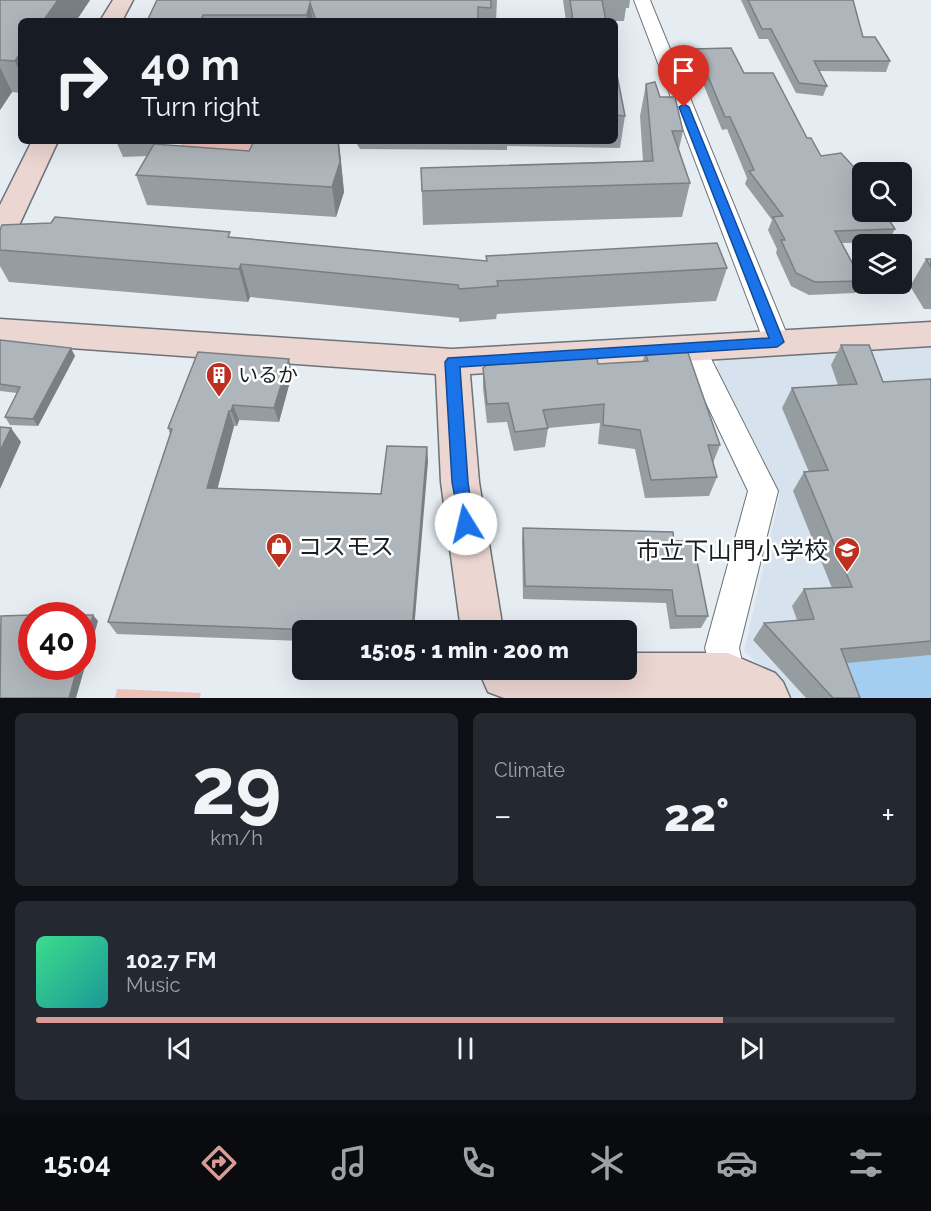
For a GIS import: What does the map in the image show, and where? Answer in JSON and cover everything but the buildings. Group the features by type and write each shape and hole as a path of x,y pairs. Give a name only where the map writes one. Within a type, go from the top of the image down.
{"street":[{"path":"113,18 123,0"},
{"path":"642,0 777,342"},
{"path":"0,234 44,144"},
{"path":"0,331 452,362 931,334"},
{"path":"693,348 763,491 722,648 728,675"},
{"path":"452,362 460,482 481,620"},
{"path":"503,681 728,675 759,689 767,698"}],"shaded area":[{"path":"181,144 265,144 255,164 177,156"},
{"name":"市立下山門小学校","path":"931,346 931,698 793,698 744,651 780,494 714,373 719,360"},
{"path":"117,689 201,693 200,698 115,698"}],"water":[{"path":"931,655 931,698 840,698 827,664"}],"place":[{"name":"いるか","path":"219,398"},
{"name":"コスモス","path":"279,569"},
{"name":"市立下山門小学校","path":"847,573"}],"route":[{"path":"466,524 460,482 452,362 777,342 684,107"}]}
